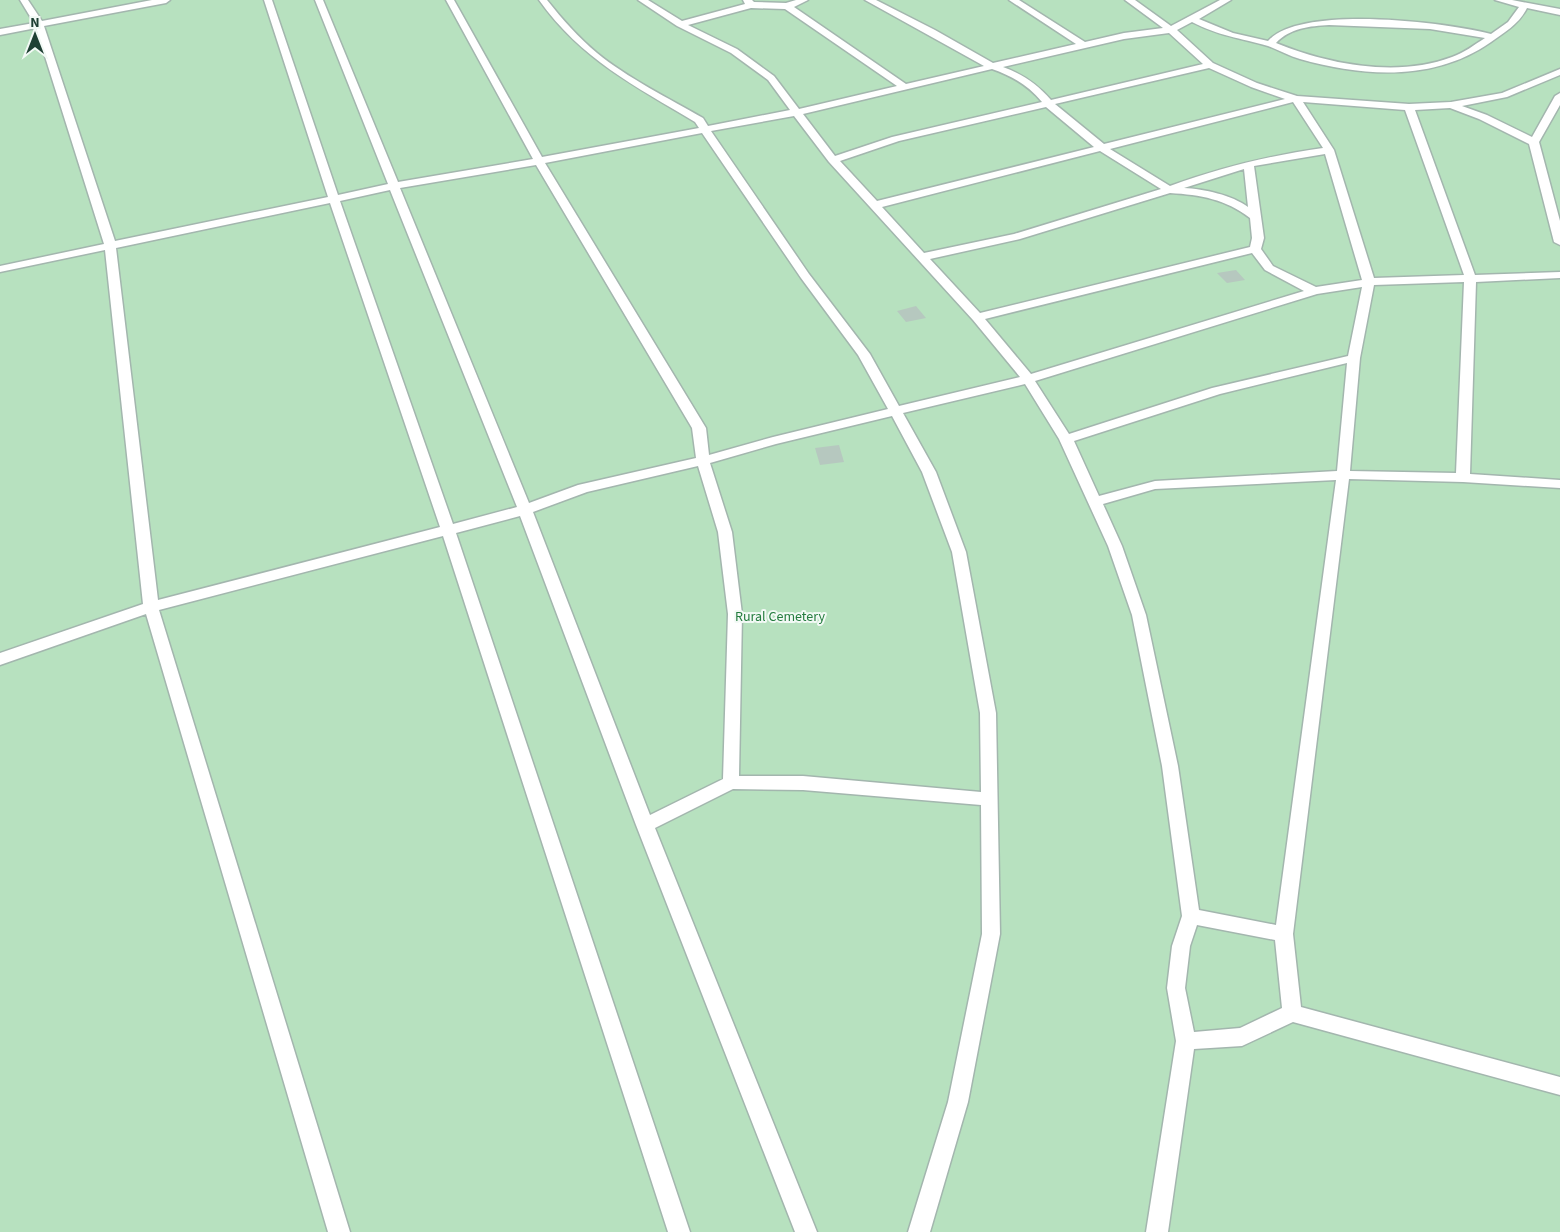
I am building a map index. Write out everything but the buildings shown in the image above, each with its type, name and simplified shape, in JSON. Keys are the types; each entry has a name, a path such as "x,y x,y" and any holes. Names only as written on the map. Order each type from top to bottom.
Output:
{"lane":[{"path":"24,0 39,23 110,244 150,606 339,1232"},
{"path":"0,32 166,0"},
{"path":"268,0 448,529 679,1232"},
{"path":"318,0 525,510 645,825 806,1232"},
{"path":"450,0 539,161 698,428 703,461 725,532 735,614 731,782"},
{"path":"543,0 558,20 595,56 636,83 699,120 805,276 864,354 929,472 959,552 988,713 992,934 958,1102 919,1232"},
{"path":"642,0 680,24 734,51 771,78 833,160 977,317 1028,379 1066,439 1115,546 1139,615 1170,766 1191,916 1181,946 1176,988 1186,1041 1157,1232"},
{"path":"680,24 749,3 787,6 804,0"},
{"path":"869,0 932,32 991,66 1017,75 1102,148 1170,190 1197,192 1238,204 1255,217"},
{"path":"1013,0 1084,44"},
{"path":"1129,0 1171,30 1210,65 1254,85 1296,99 1409,107 1451,105 1504,95 1560,72"},
{"path":"0,270 110,244 394,186 539,161 798,112 1084,44 1124,36 1171,30 1227,0"},
{"path":"1499,0 1560,12"},
{"path":"1192,19 1214,31 1234,38 1270,44 1300,57 1326,64 1382,69 1421,67 1450,61 1475,50 1512,24 1524,5"},
{"path":"787,6 903,86"},
{"path":"1270,44 1278,35 1292,28 1314,24 1434,26 1457,28 1492,37"},
{"path":"833,160 896,139 1210,65"},
{"path":"1560,96 1534,142 1560,242"},
{"path":"875,205 1296,99"},
{"path":"1292,1014 1284,934 1343,475 1354,358 1369,282 1329,150 1296,99"},
{"path":"1451,105 1483,117 1534,142"},
{"path":"1409,107 1470,277 1463,478"},
{"path":"921,257 1016,237 1170,190 1210,175 1269,159 1329,150"},
{"path":"1248,165 1258,238 1255,248"},
{"path":"1255,248 1269,268 1315,291"},
{"path":"977,317 1255,248"},
{"path":"0,659 150,606 525,510 583,488 703,461 773,440 1028,379 1315,291 1369,282 1560,275"},
{"path":"1066,439 1216,391 1354,358"},
{"path":"1095,502 1155,485 1343,475 1463,478 1560,484"},
{"path":"645,825 731,782 803,783 989,799"},
{"path":"1191,916 1284,934"},
{"path":"1186,1041 1242,1036 1292,1014 1560,1086"}],"green space":[{"name":"Rural Cemetery","path":"0,0 1560,0 1560,1232 0,1232"}]}
